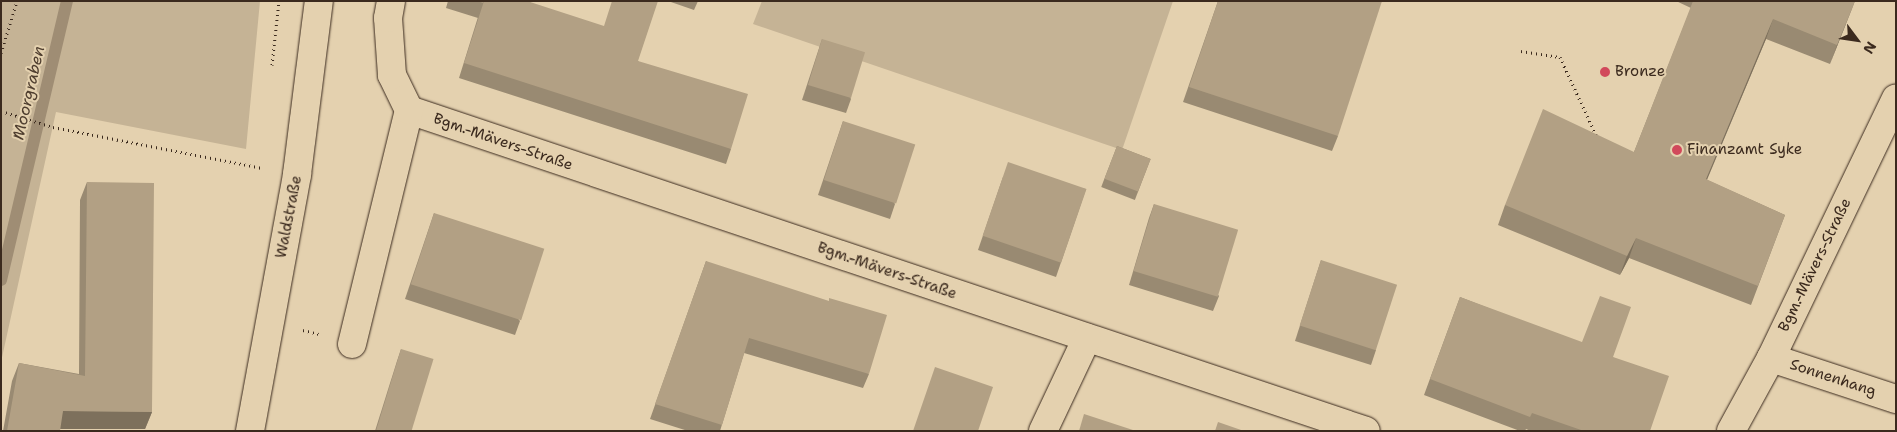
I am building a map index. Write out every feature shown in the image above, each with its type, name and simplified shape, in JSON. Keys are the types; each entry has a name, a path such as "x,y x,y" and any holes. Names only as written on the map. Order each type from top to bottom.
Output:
{"street":[{"name":"Waldstraße","path":"250,431 297,174 319,1"},
{"path":"352,344 409,110 392,75 388,18 392,1"},
{"name":"Bgm.-Mävers-Straße","path":"1731,431 1770,358 1896,98"},
{"name":"Bgm.-Mävers-Straße","path":"409,110 1366,431"},
{"path":"1043,431 1087,338"},
{"name":"Sonnenhang","path":"1770,358 1896,399"}],"path":[{"path":"1,53 17,1"},
{"path":"272,70 279,1"},
{"path":"1521,51 1560,57 1601,144"},
{"path":"1,111 53,126 297,174"},
{"path":"259,177 262,158"},
{"path":"268,325 301,329 352,344"}],"shaded area":[{"path":"1,1 260,1 246,149 56,112 1,362"},
{"path":"762,1 1173,1 1122,150 753,24"}],"building":[{"path":"484,1 527,1 604,26 612,1 658,1 638,61 748,94 731,149 464,63"},
{"path":"1218,1 1382,1 1338,136 1189,87"},
{"name":"Finanzamt Syke","path":"1693,1 1855,1 1837,45 1773,19 1706,179 1785,215 1758,286 1636,238 1627,256 1505,205 1543,109 1634,152"},
{"path":"822,39 865,52 851,98 808,85"},
{"path":"843,121 915,144 896,203 824,180"},
{"path":"1117,146 1151,159 1138,192 1104,179"},
{"path":"1008,162 1086,189 1061,263 983,236"},
{"path":"87,182 154,183 152,412 63,411 60,431 7,431 19,363 85,376"},
{"path":"1154,204 1238,230 1218,297 1134,271"},
{"path":"434,213 544,249 521,320 411,284"},
{"path":"1321,260 1397,285 1376,350 1300,326"},
{"path":"706,261 829,301 829,298 887,315 869,374 749,338 722,425 655,404"},
{"path":"1600,296 1631,307 1613,357 1669,376 1650,431 1584,431 1532,413 1530,417 1430,379 1460,297 1582,342"},
{"path":"401,349 434,359 411,431 376,431"},
{"path":"935,367 993,387 978,431 913,431"},
{"path":"1084,414 1136,431 1079,431"},
{"path":"1218,422 1244,431 1215,431"}],"waterway":[{"name":"Moorgraben","path":"1,280 67,1"}],"place":[{"name":"Bronze","path":"1605,72"},
{"name":"Finanzamt Syke","path":"1677,150"}]}
